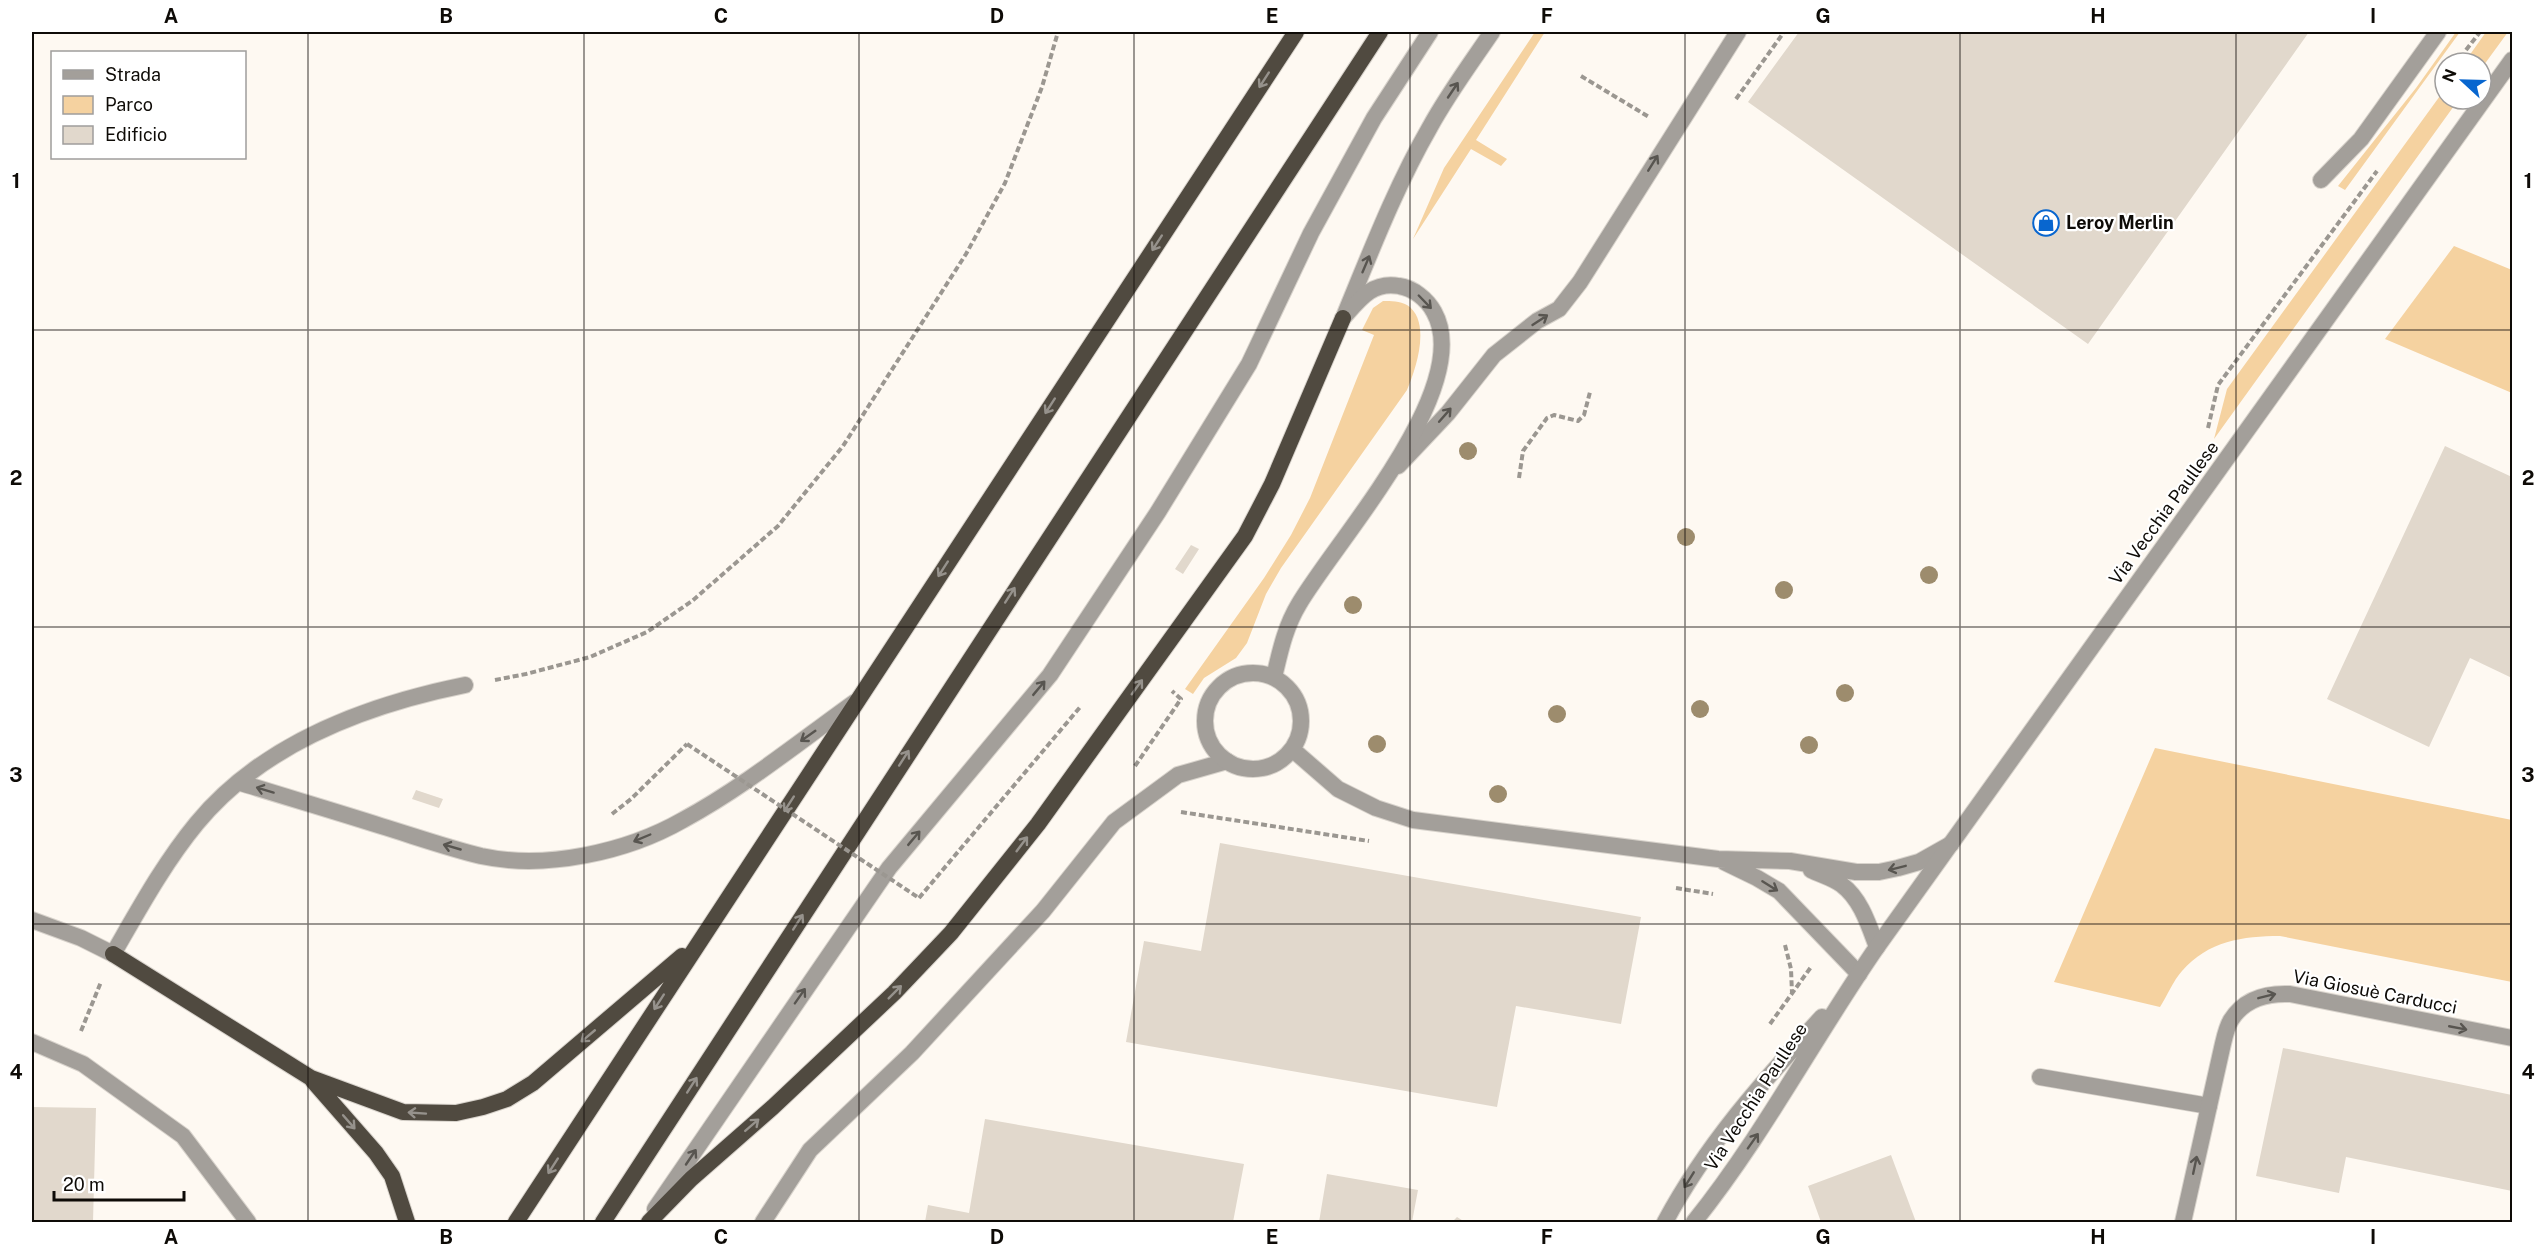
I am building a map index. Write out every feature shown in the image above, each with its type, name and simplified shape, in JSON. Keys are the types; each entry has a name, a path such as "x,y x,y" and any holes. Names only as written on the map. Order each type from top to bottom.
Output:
{"highway":[{"path":"516,1222 1296,32"},
{"path":"603,1222 1380,32"},
{"path":"647,1222 894,993 951,933 1002,871 1245,536 1272,484 1343,318"},
{"path":"113,954 311,1078 403,1112 456,1113 507,1099 532,1083 697,944"},
{"path":"311,1078 376,1153 392,1176 407,1222"}],"street":[{"path":"647,1222 889,868 1050,675 1158,512 1249,364 1328,201 1374,117 1430,32"},
{"path":"1343,318 1407,170 1443,104 1492,32"},
{"path":"1274,677 1283,639 1297,607 1322,567 1391,473 1448,413 1494,355 1537,321 1558,309 1580,282 1672,131 1737,32"},
{"path":"2321,180 2361,139 2438,32"},
{"name":"Via Vecchia Paullese","path":"1694,1222 1764,1126 1847,990 1877,947 2512,60"},
{"path":"1343,318 1365,292 1394,285 1404,287 1420,296 1439,321 1440,357 1433,388 1391,473"},
{"path":"1259,673 1274,677 1288,687 1297,700 1301,717 1300,734 1292,749 1281,760 1268,767 1254,769 1240,767 1227,761 1215,750 1208,736 1205,721 1208,705 1216,691 1228,680 1243,674 1259,673"},
{"path":"32,920 81,938 113,954 160,875 198,822 249,772 304,738 375,708 465,685"},
{"path":"238,782 483,856 544,860 572,857 624,845 682,821 734,789 855,702"},
{"path":"1292,749 1338,789 1376,808 1413,820 1718,859 1791,861 1856,872 1879,872 1919,862 1951,844"},
{"path":"763,1222 810,1150 912,1053 1043,911 1114,822 1178,775 1227,761"},
{"path":"1718,859 1779,891 1858,974"},
{"path":"1791,861 1841,884 1851,893 1858,902 1877,947"},
{"name":"Via Vecchia Paullese","path":"1665,1222 1692,1176 1755,1089 1847,990"},
{"name":"Via Giosuè Carducci","path":"2183,1222 2231,1020 2248,1003 2267,993 2290,994 2512,1038"},
{"path":"32,1042 83,1064 183,1136 248,1222"},
{"path":"2040,1077 2209,1106"}],"path":[{"path":"465,685 526,674 590,657 647,632 692,601 778,526 843,446 966,254 1005,183 1042,87 1058,32"},
{"path":"1735,100 1784,32"},
{"path":"2466,51 2480,32"},
{"path":"1581,76 1672,131"},
{"path":"2206,435 2218,385 2381,165"},
{"path":"1519,478 1523,451 1546,418 1554,415 1578,421 1584,415 1590,392"},
{"path":"1178,683 1171,693 1181,699 1132,770 1137,805 1371,841"},
{"path":"608,816 631,799 687,744 919,898 1088,698"},
{"path":"1675,888 1721,895"},
{"path":"1783,939 1788,950 1792,993"},
{"path":"1765,1030 1829,942"}],"green space":[{"path":"1535,32 1545,32 1476,140 1507,159 1501,166 1471,149 1413,239 1444,168"},
{"path":"2456,32 2460,32 2446,51 2442,51"},
{"path":"2486,32 2508,32 2493,53 2473,51"},
{"path":"2433,64 2433,69 2345,190 2338,186"},
{"path":"2433,106 2433,111 2450,111 2214,439 2227,389"},
{"path":"2454,246 2512,270 2512,393 2385,339"},
{"path":"1383,301 1407,305 1415,312 1419,322 1418,358 1407,390 1281,568 1266,594 1247,643 1236,658 1204,678 1193,694 1185,689 1264,578 1291,535 1310,498 1374,335 1362,330 1373,308"},
{"path":"2155,748 2512,820 2512,982 2280,936 2240,939 2203,953 2179,975 2160,1007 2054,982"}],"building":[{"name":"Leroy Merlin","path":"1799,32 2309,32 2088,344 1748,102"},
{"path":"2445,446 2512,477 2512,678 2470,658 2429,747 2327,699"},
{"path":"1191,545 1199,549 1183,574 1175,569"},
{"path":"416,790 443,799 439,808 412,799"},
{"path":"1220,843 1641,917 1621,1024 1516,1006 1497,1107 1126,1042 1144,941 1201,951"},
{"path":"2283,1048 2512,1095 2512,1191 2346,1157 2339,1193 2256,1176"},
{"path":"32,1107 96,1108 93,1222 32,1222"},
{"path":"985,1119 1244,1164 1233,1222 925,1222 928,1205 969,1213"},
{"path":"1891,1155 1916,1222 1821,1222 1808,1186"},
{"path":"1327,1174 1418,1190 1412,1222 1319,1222"},
{"path":"1457,1217 1465,1222 1452,1222"}],"place":[{"name":"Leroy Merlin","path":"2046,223"}]}
